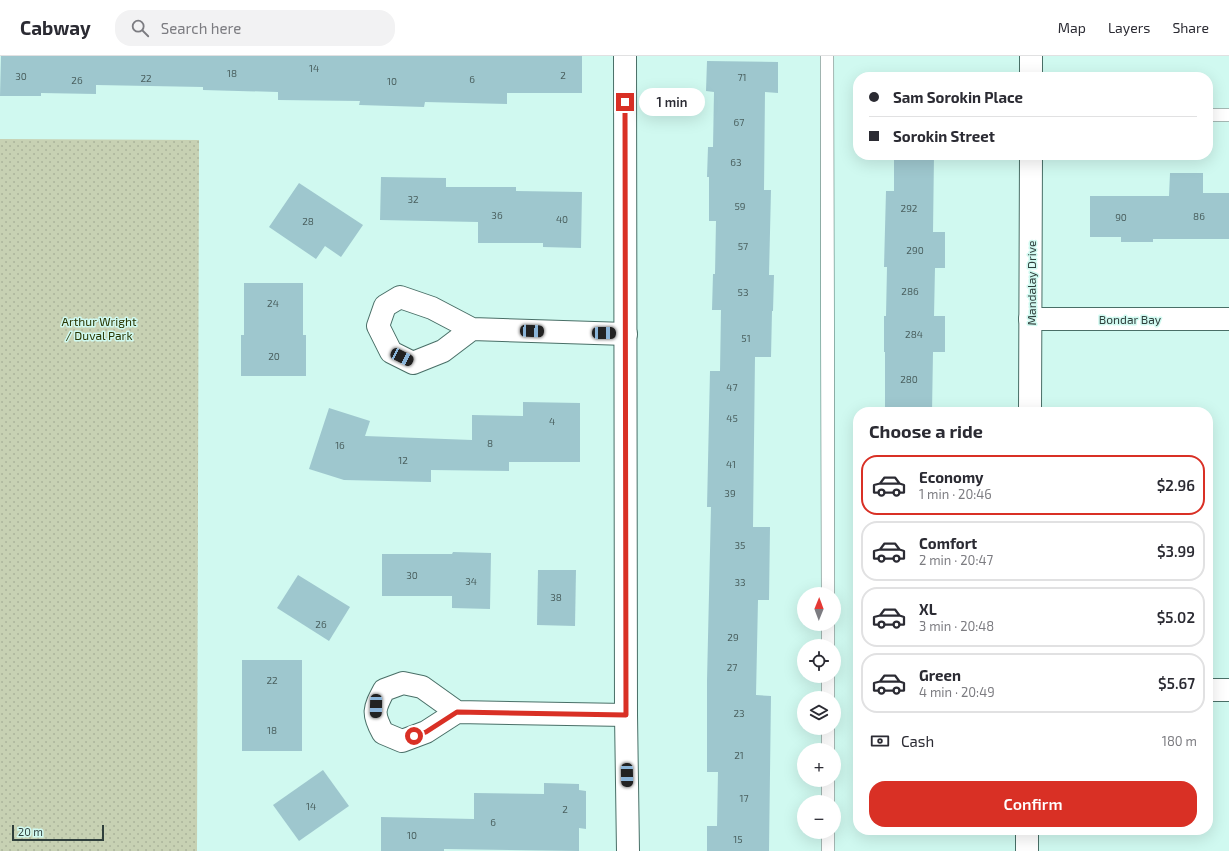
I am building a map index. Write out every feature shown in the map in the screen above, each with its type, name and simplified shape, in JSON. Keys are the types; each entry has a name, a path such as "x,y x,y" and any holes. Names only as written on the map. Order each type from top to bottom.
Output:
{"street":[{"path":"625,56 626,715 628,851"},
{"path":"1031,56 1031,72"},
{"name":"Mandalay Drive","path":"1030,407 1031,160"},
{"name":"Bondar Bay","path":"1030,319 1229,319"},
{"path":"472,330 626,334"},
{"path":"1213,690 1229,690"},
{"path":"457,712 626,715"},
{"path":"1027,835 1027,851"}],"lane":[{"path":"827,56 828,587"},
{"path":"1213,115 1229,115"},
{"path":"828,839 828,851"}],"green space":[{"name":"Arthur Wright / Duval Park","path":"0,139 199,140 197,851 0,851"}],"building":[{"path":"1,56 582,56 582,93 507,93 507,104 425,102 424,107 359,105 360,101 278,100 278,92 203,90 203,87 96,85 96,94 41,93 41,96 0,96"},
{"path":"707,61 778,62 778,93 765,92 764,190 771,190 769,275 774,275 771,357 755,357 753,527 770,527 769,600 758,600 756,695 771,696 769,851 707,851 707,826 717,826 718,772 707,772 707,681 711,507 707,507 710,371 720,371 721,310 712,310 713,274 715,274 716,221 709,221 709,177 707,177 708,147 713,147 714,92 706,91"},
{"path":"894,160 934,160 933,232 945,232 945,268 935,268 934,316 945,316 945,352 933,352 932,407 885,407 884,316 886,316 887,267 884,267 886,191 894,191"},
{"path":"1170,173 1203,173 1203,193 1229,193 1229,239 1153,239 1153,242 1121,242 1121,237 1090,237 1090,196 1169,196"},
{"path":"381,177 446,178 446,187 516,187 516,191 582,192 581,248 543,247 543,243 478,243 478,222 380,220"},
{"path":"299,183 363,225 341,257 325,246 316,259 269,227"},
{"path":"244,283 303,283 303,335 306,335 306,376 241,376 241,335 244,335"},
{"path":"523,402 580,403 580,462 509,462 509,471 431,470 431,482 344,480 309,469 329,408 370,421 365,436 472,440 472,415 523,416"},
{"path":"453,552 491,553 490,609 452,608 452,596 382,596 382,554 452,554"},
{"path":"538,570 576,570 575,626 537,625"},
{"path":"298,575 350,607 329,641 277,608"},
{"path":"242,660 302,660 302,751 242,751"},
{"path":"323,770 349,806 299,841 273,805"},
{"path":"544,783 579,784 579,790 586,791 586,829 579,828 579,851 444,849 444,851 381,851 381,817 474,819 474,793 544,794"}],"route":[{"path":"414,736 426,732 457,712 626,715 625,102"}]}
